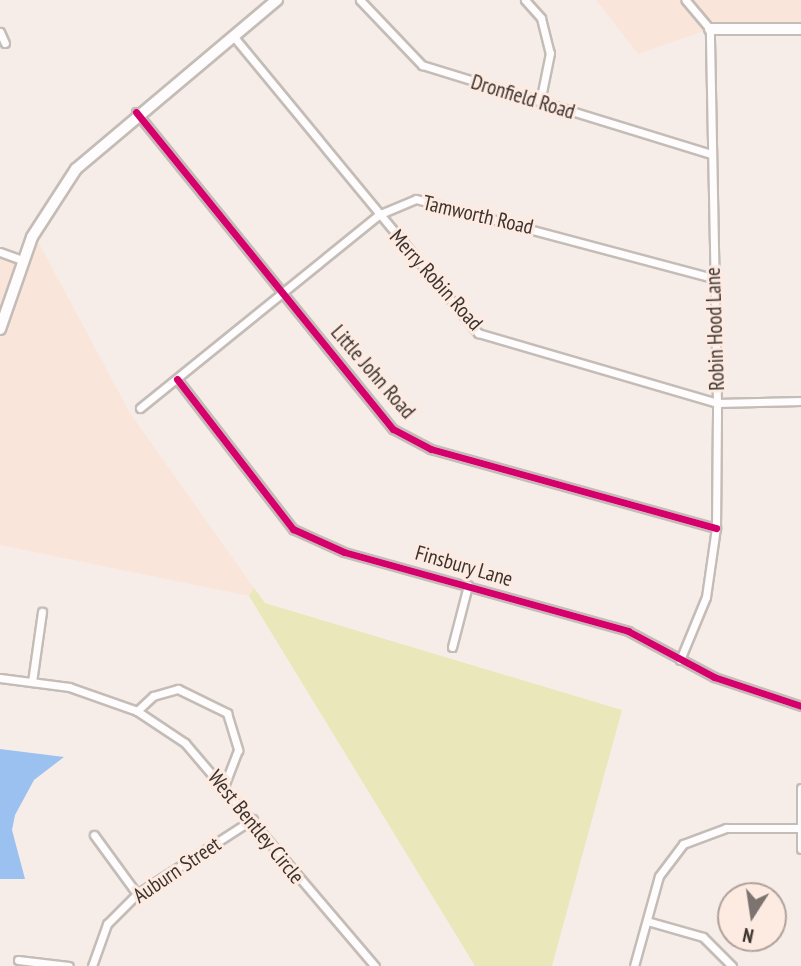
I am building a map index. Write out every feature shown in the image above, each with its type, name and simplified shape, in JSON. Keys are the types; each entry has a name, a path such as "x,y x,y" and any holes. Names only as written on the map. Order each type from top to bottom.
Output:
{"street":[{"path":"0,329 22,260 62,186 136,112 234,37 277,0"},
{"name":"Dronfield Road","path":"360,0 422,65 711,155"},
{"path":"525,0 541,18 550,53 540,102"},
{"path":"686,0 710,29 801,29"},
{"name":"Robin Hood Lane","path":"680,660 706,597 716,528 718,403 713,278 710,29"},
{"path":"0,32 5,43"},
{"name":"Merry Robin Road","path":"234,37 378,215 478,333 718,403 801,401"},
{"name":"Little John Road","path":"136,112 393,429 431,449 716,528"},
{"name":"Tamworth Road","path":"140,408 378,215 415,199 443,202 713,278"},
{"path":"0,252 22,260"},
{"name":"Finsbury Lane","path":"177,379 293,529 344,552 628,631 680,660 740,688 801,706"},
{"path":"452,647 468,586"},
{"path":"32,682 42,612"},
{"name":"West Bentley Circle","path":"0,678 32,682 137,711 185,743 225,784 295,877 374,966"},
{"path":"137,711 153,696 178,689 226,713 238,750 225,784"},
{"path":"801,789 797,828 801,849"},
{"name":"Auburn Street","path":"92,966 107,924 137,894 253,819"},
{"path":"634,966 659,876 683,844 726,828 797,828"},
{"path":"94,835 137,894"},
{"path":"647,921 703,937 732,966"},
{"path":"18,960 69,966"}],"shaded area":[{"path":"596,0 801,0 801,29 710,29 638,54"},
{"path":"34,234 130,413 254,588 249,596 0,545 0,251 22,260"},
{"path":"254,588 265,603 622,710 552,966 475,966 249,596"}],"water":[{"path":"0,749 64,757 34,780 15,815 12,830 25,879 0,879"}],"cycle path":[{"path":"136,112 393,429 431,449 716,528"},
{"path":"177,379 293,529 344,552 628,631 714,677 801,706"}]}
